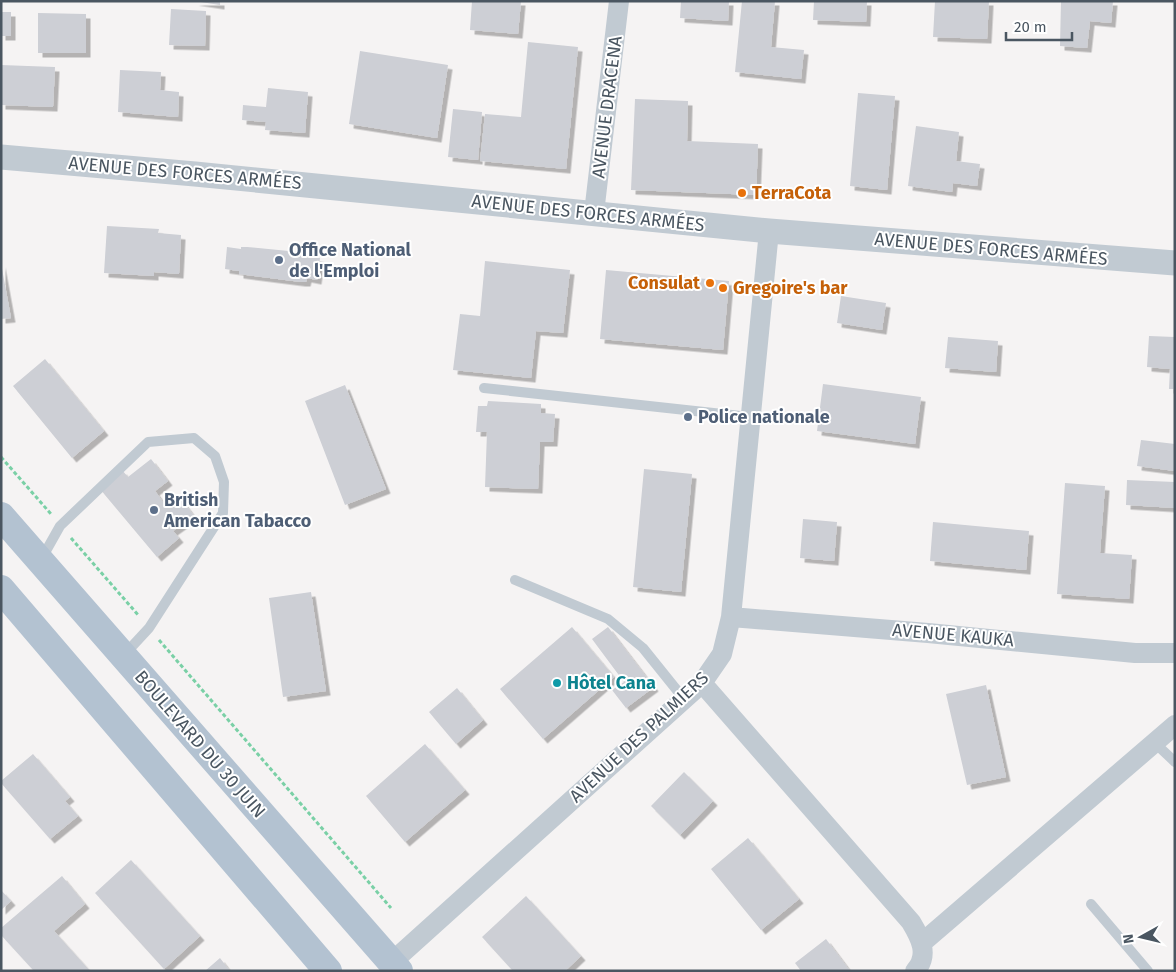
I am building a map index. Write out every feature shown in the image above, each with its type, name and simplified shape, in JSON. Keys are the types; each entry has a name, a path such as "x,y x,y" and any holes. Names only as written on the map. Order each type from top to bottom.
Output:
{"main road":[{"name":"BOULEVARD DU 30 JUIN","path":"1,516 396,966"},
{"path":"1,589 328,971"}],"street":[{"name":"AVENUE DRACENA","path":"594,213 619,1"},
{"name":"AVENUE DES FORCES ARMÉES","path":"1,157 770,231 1175,263"},
{"name":"AVENUE DES PALMIERS","path":"396,966 702,683 722,654 730,617 770,231"},
{"name":"AVENUE KAUKA","path":"730,617 928,633 1135,653 1175,653"},
{"path":"702,683 911,922 923,942 921,965 915,971"},
{"path":"923,942 1175,725"}],"lane":[{"path":"484,388 750,417"},
{"path":"40,561 60,526 148,442 194,438 215,456 224,482 223,513 149,628 123,656"},
{"path":"515,580 608,619 642,648 684,699"},
{"path":"1155,742 1175,762"},
{"path":"1091,904 1148,971"}],"path":[{"path":"1,457 391,908"}],"building":[{"path":"194,1 220,1 220,5"},
{"path":"472,1 521,1 518,34 470,30"},
{"path":"681,1 729,1 728,21 680,18"},
{"path":"742,1 775,1 771,47 804,50 801,79 735,72"},
{"path":"814,1 867,1 866,22 813,20"},
{"path":"935,1 989,1 987,39 933,37"},
{"path":"1061,1 1113,1 1111,23 1090,21 1087,48 1060,46"},
{"path":"171,9 206,11 205,46 169,45"},
{"path":"1,12 11,12 11,36 1,36"},
{"path":"38,13 86,14 86,53 38,53"},
{"path":"528,42 578,47 566,169 480,161 485,114 521,117"},
{"path":"360,51 448,65 437,138 349,124"},
{"path":"1,65 55,67 53,107 1,105"},
{"path":"120,70 161,72 160,90 179,92 178,117 118,112"},
{"path":"268,88 308,92 305,133 265,130 266,122 242,120 243,105 266,107"},
{"path":"858,93 895,96 887,190 850,186"},
{"path":"635,99 688,101 687,141 758,144 756,195 631,190"},
{"path":"453,109 482,112 478,160 448,157"},
{"path":"916,126 959,132 956,161 980,164 977,186 953,183 952,192 908,186"},
{"path":"107,226 159,229 158,233 181,235 179,274 154,272 154,276 104,273"},
{"path":"227,247 309,253 308,256 320,258 317,280 307,278 306,282 301,282 239,274 239,271 225,269"},
{"path":"485,261 570,270 563,333 536,331 531,378 453,370 460,314 480,316"},
{"path":"1,263 11,318 1,319"},
{"path":"606,270 729,281 723,350 600,339"},
{"path":"841,296 886,303 882,330 837,323"},
{"path":"1149,336 1175,337 1175,389 1169,389 1170,369 1147,367"},
{"path":"948,337 998,341 996,372 945,368"},
{"path":"45,359 104,431 72,458 13,386"},
{"path":"823,384 921,397 915,444 817,431"},
{"path":"345,385 386,489 345,505 305,401"},
{"path":"488,401 541,404 541,413 555,414 553,442 540,442 538,489 485,487 487,432 476,432 478,406 487,406"},
{"path":"1141,440 1175,444 1175,471 1137,466"},
{"name":"British American Tabacco","path":"151,459 168,481 155,491 165,505 178,495 194,516 173,531 179,538 157,557 100,489 122,470 128,477"},
{"path":"644,469 692,474 681,592 633,587"},
{"path":"1127,480 1175,482 1175,508 1126,505"},
{"path":"1065,483 1105,486 1100,553 1132,555 1129,599 1057,594"},
{"path":"803,519 837,522 834,561 800,558"},
{"path":"933,522 1029,531 1026,570 930,561"},
{"path":"311,592 326,691 283,697 269,598"},
{"name":"Hôtel Cana","path":"572,627 614,677 543,739 500,689"},
{"path":"608,627 654,687 626,708 612,690 624,682 592,639"},
{"path":"986,685 1006,777 967,785 946,694"},
{"path":"457,688 483,720 456,744 429,712"},
{"path":"425,744 465,790 405,842 366,796"},
{"path":"33,754 70,797 65,801 78,816 50,839 1,783"},
{"path":"684,772 713,801 680,835 651,806"},
{"path":"748,838 799,899 761,930 711,869"},
{"path":"131,860 200,936 164,969 95,893"},
{"path":"62,876 85,904 54,931 90,971 34,971 1,935 1,928"},
{"path":"1,890 11,901 1,910"},
{"path":"526,896 581,956 565,971 513,971 482,937"},
{"path":"826,939 850,971 801,971 795,963"},
{"path":"220,958 230,971 205,971"}],"place":[{"name":"TerraCota","path":"742,193"},
{"name":"Office National de l'Emploi","path":"279,260"},
{"name":"Consulat","path":"710,283"},
{"name":"Gregoire's bar","path":"723,288"},
{"name":"Police nationale","path":"688,417"},
{"name":"British American Tabacco","path":"154,510"},
{"name":"Hôtel Cana","path":"557,683"}]}
